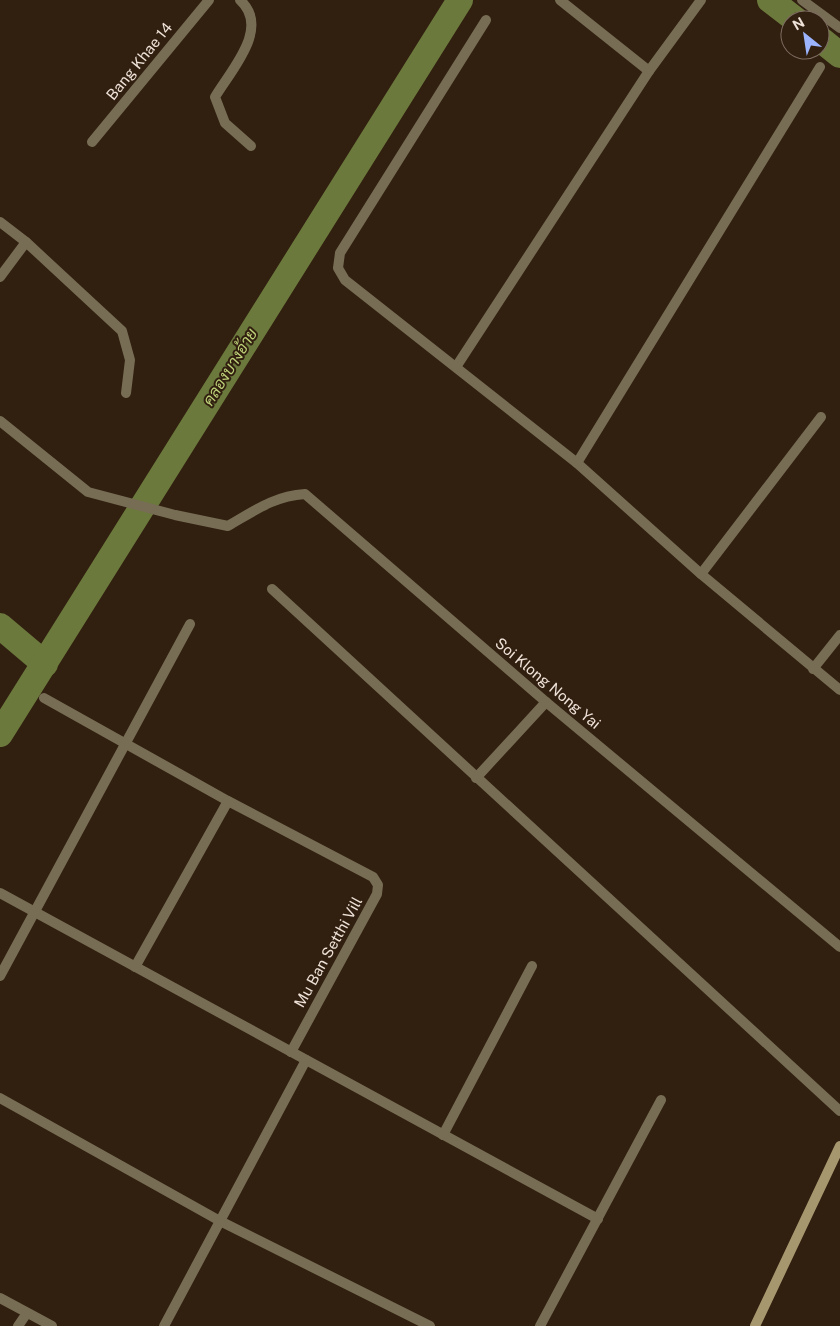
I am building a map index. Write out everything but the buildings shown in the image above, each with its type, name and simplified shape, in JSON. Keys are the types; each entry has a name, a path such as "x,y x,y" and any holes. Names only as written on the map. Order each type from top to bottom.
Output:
{"street":[{"name":"Bang Khae 14","path":"92,142 209,0"},
{"path":"240,0 246,6 253,21 250,39 215,97 225,122 251,146"},
{"path":"560,0 649,71"},
{"path":"456,367 649,71 701,0"},
{"path":"802,0 840,28"},
{"path":"486,20 340,253 338,268 345,280 577,463 700,574 840,690"},
{"path":"577,463 820,67"},
{"path":"0,222 26,242 122,331 130,360 126,393"},
{"path":"0,277 26,242"},
{"path":"700,574 821,417"},
{"name":"Soi Klong Nong Yai","path":"0,421 88,492 175,515 228,526 286,495 304,494 546,702 840,947"},
{"path":"272,589 840,1111"},
{"path":"0,976 190,624"},
{"path":"813,669 840,635"},
{"name":"Mu Ban Setthi Vill","path":"44,698 228,801 373,877 378,885 377,894 291,1052"},
{"path":"476,778 546,702"},
{"path":"135,967 228,801"},
{"path":"0,893 598,1219"},
{"path":"443,1135 532,966"},
{"path":"164,1326 306,1060"},
{"path":"0,1098 220,1221 430,1326"},
{"path":"540,1326 661,1100"},
{"path":"755,1326 840,1146"},
{"path":"0,1298 52,1326"},
{"path":"18,1326 27,1313"}],"waterway":[{"name":"คลองบางอ้าย","path":"0,734 460,0"},
{"path":"770,0 783,10"},
{"path":"830,47 840,55"},
{"path":"0,626 45,664"}]}
